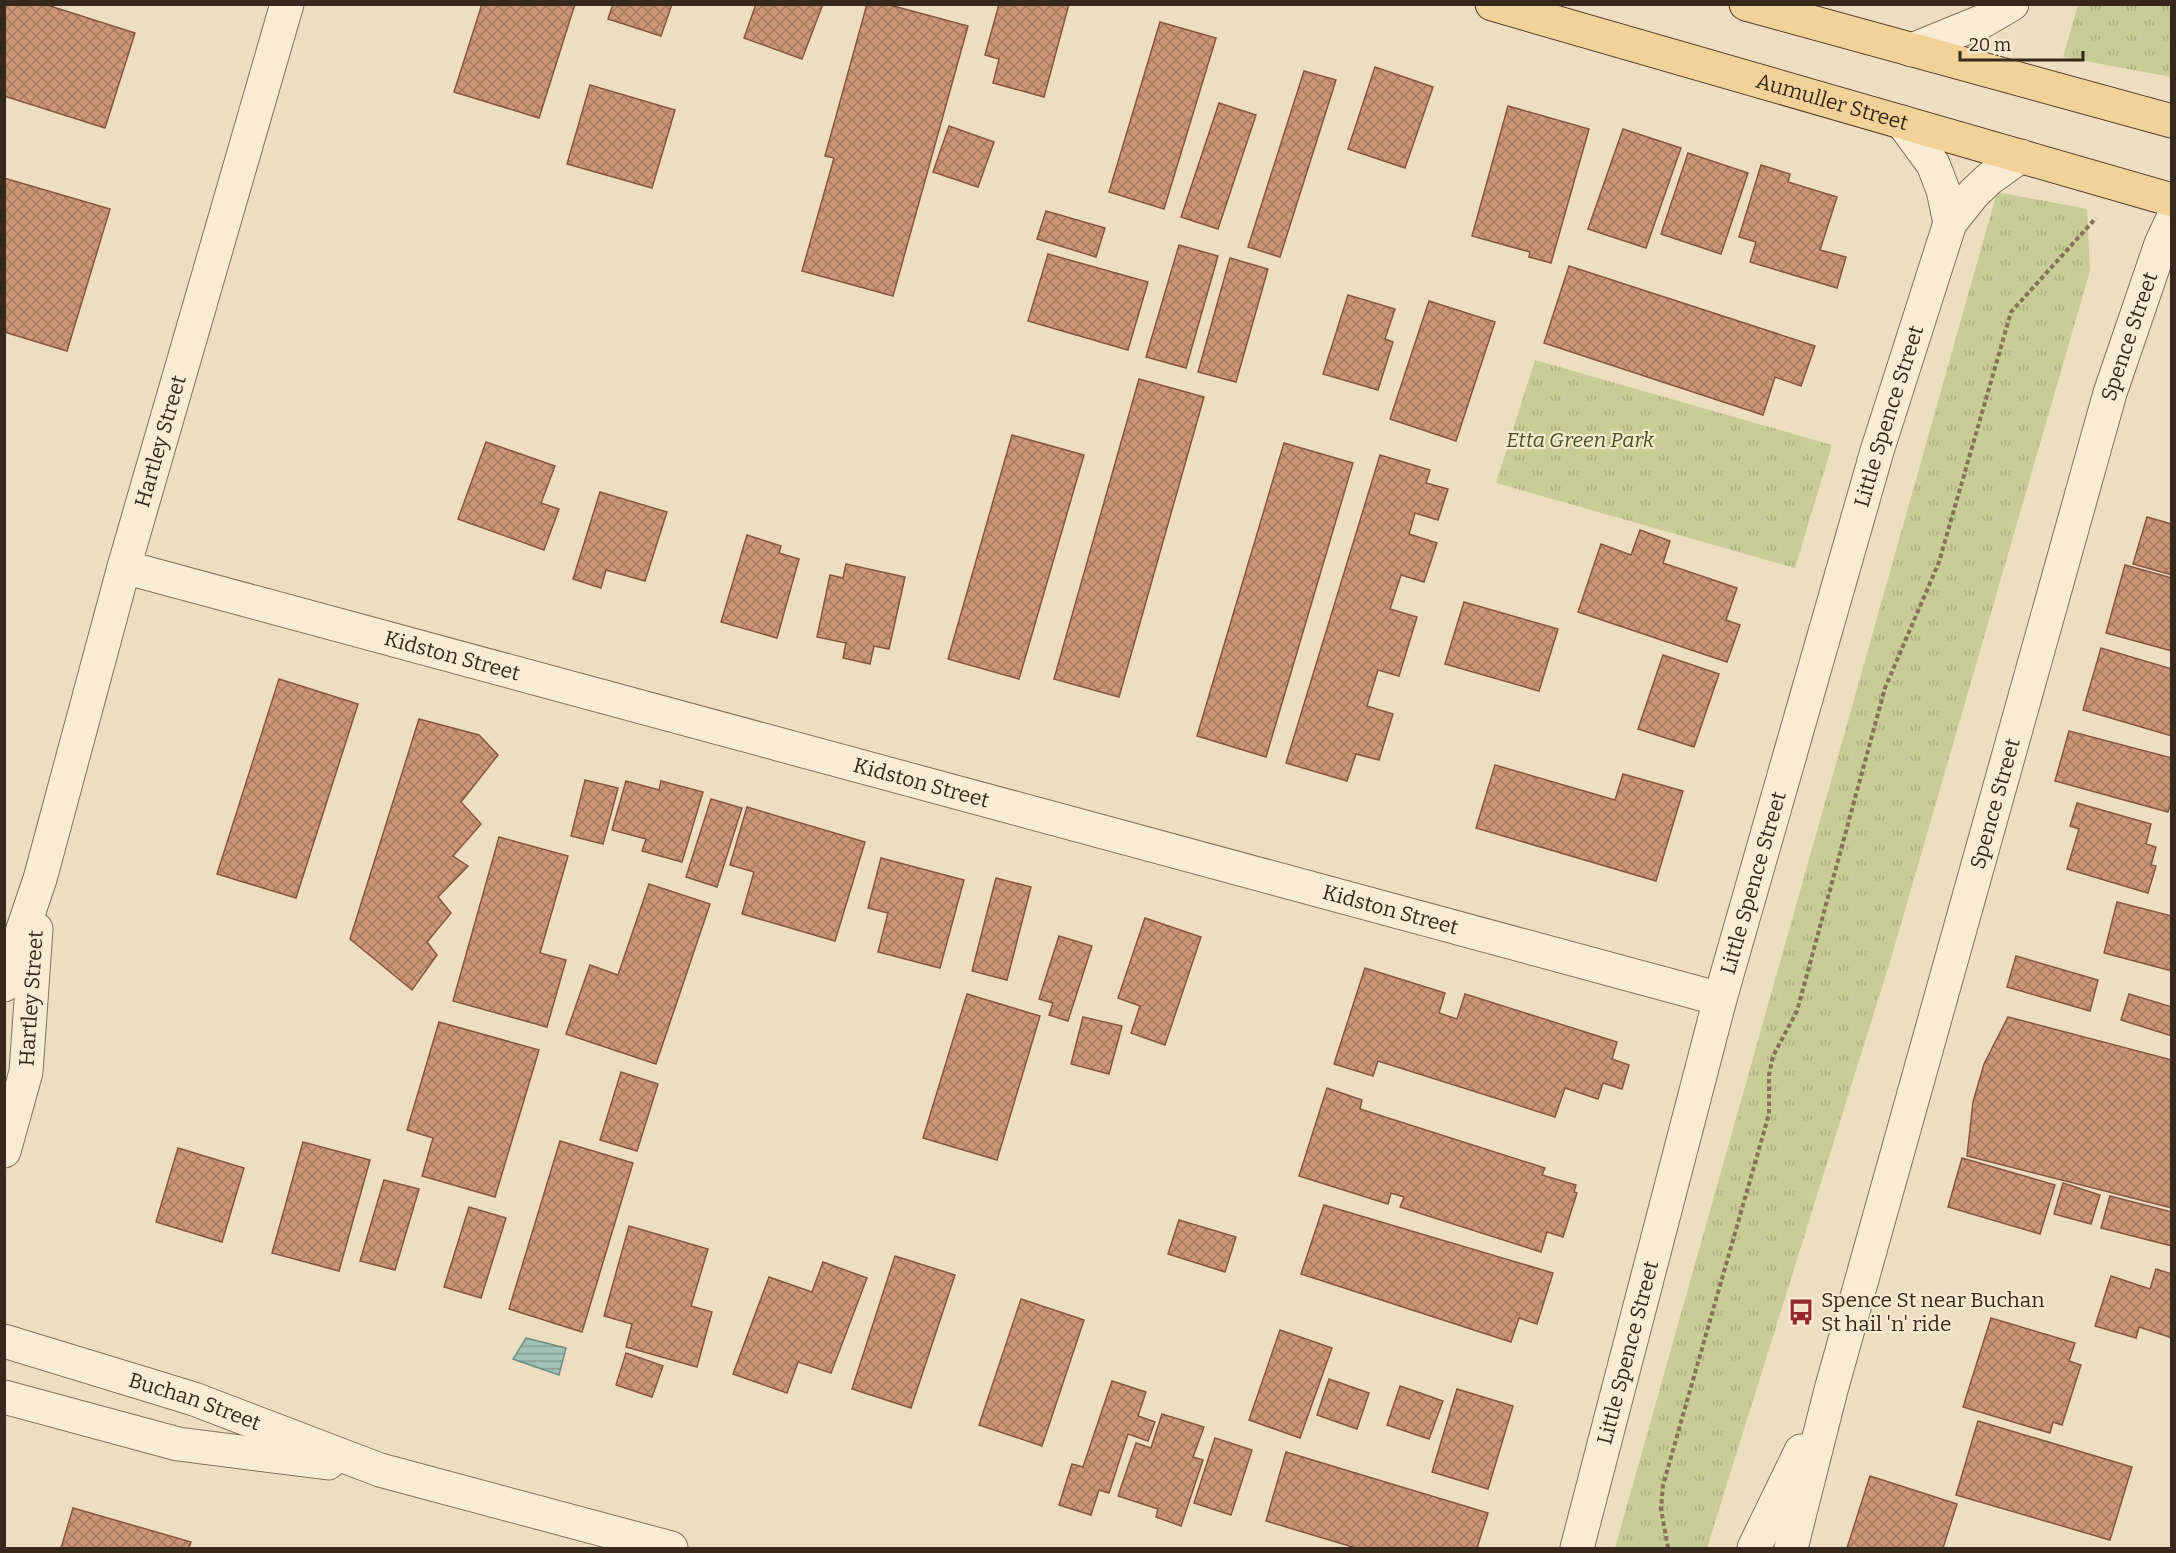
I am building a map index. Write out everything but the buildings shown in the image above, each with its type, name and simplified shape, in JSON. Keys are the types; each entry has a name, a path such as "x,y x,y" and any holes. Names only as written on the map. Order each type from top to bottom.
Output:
{"main road":[{"name":"Aumuller Street","path":"1492,4 2172,200"},
{"path":"1746,4 2172,121"}],"street":[{"name":"Hartley Street","path":"4,985 40,879 124,567 287,4"},
{"path":"1912,50 1983,21 2012,4"},
{"name":"Little Spence Street","path":"1902,122 1933,164 1943,190 1950,224"},
{"name":"Little Spence Street","path":"1577,1548 1720,999 1877,451 1950,224 1974,193 1990,178 2022,156"},
{"name":"Spence Street","path":"1791,1548 1831,1390 2110,393 2161,244 2172,220"},
{"name":"Kidston Street","path":"124,567 1720,999"},
{"name":"Hartley Street","path":"4,1151 26,1072 40,879"},
{"name":"Buchan Street","path":"4,1341 194,1399 380,1470 671,1548"},
{"name":"Spence Street","path":"1754,1548 1831,1390"},
{"name":"Buchan Street","path":"4,1397 178,1444 380,1470"}],"path":[{"path":"1668,1548 1661,1509 1663,1485 1768,1114 1769,1074 1773,1056 1797,1011 1885,688 1939,562 2011,312 2094,223"}],"green space":[{"path":"2078,5 2171,5 2171,77 2063,57"},
{"path":"1997,192 2087,209 2090,271 1892,955 1707,1548 1615,1548"},
{"name":"Etta Green Park","path":"1535,360 1832,445 1795,568 1496,483"}],"water":[{"path":"526,1338 566,1348 559,1375 513,1359"}],"place":[{"name":"Spence St near Buchan St hail 'n' ride","path":"1801,1312"}]}
